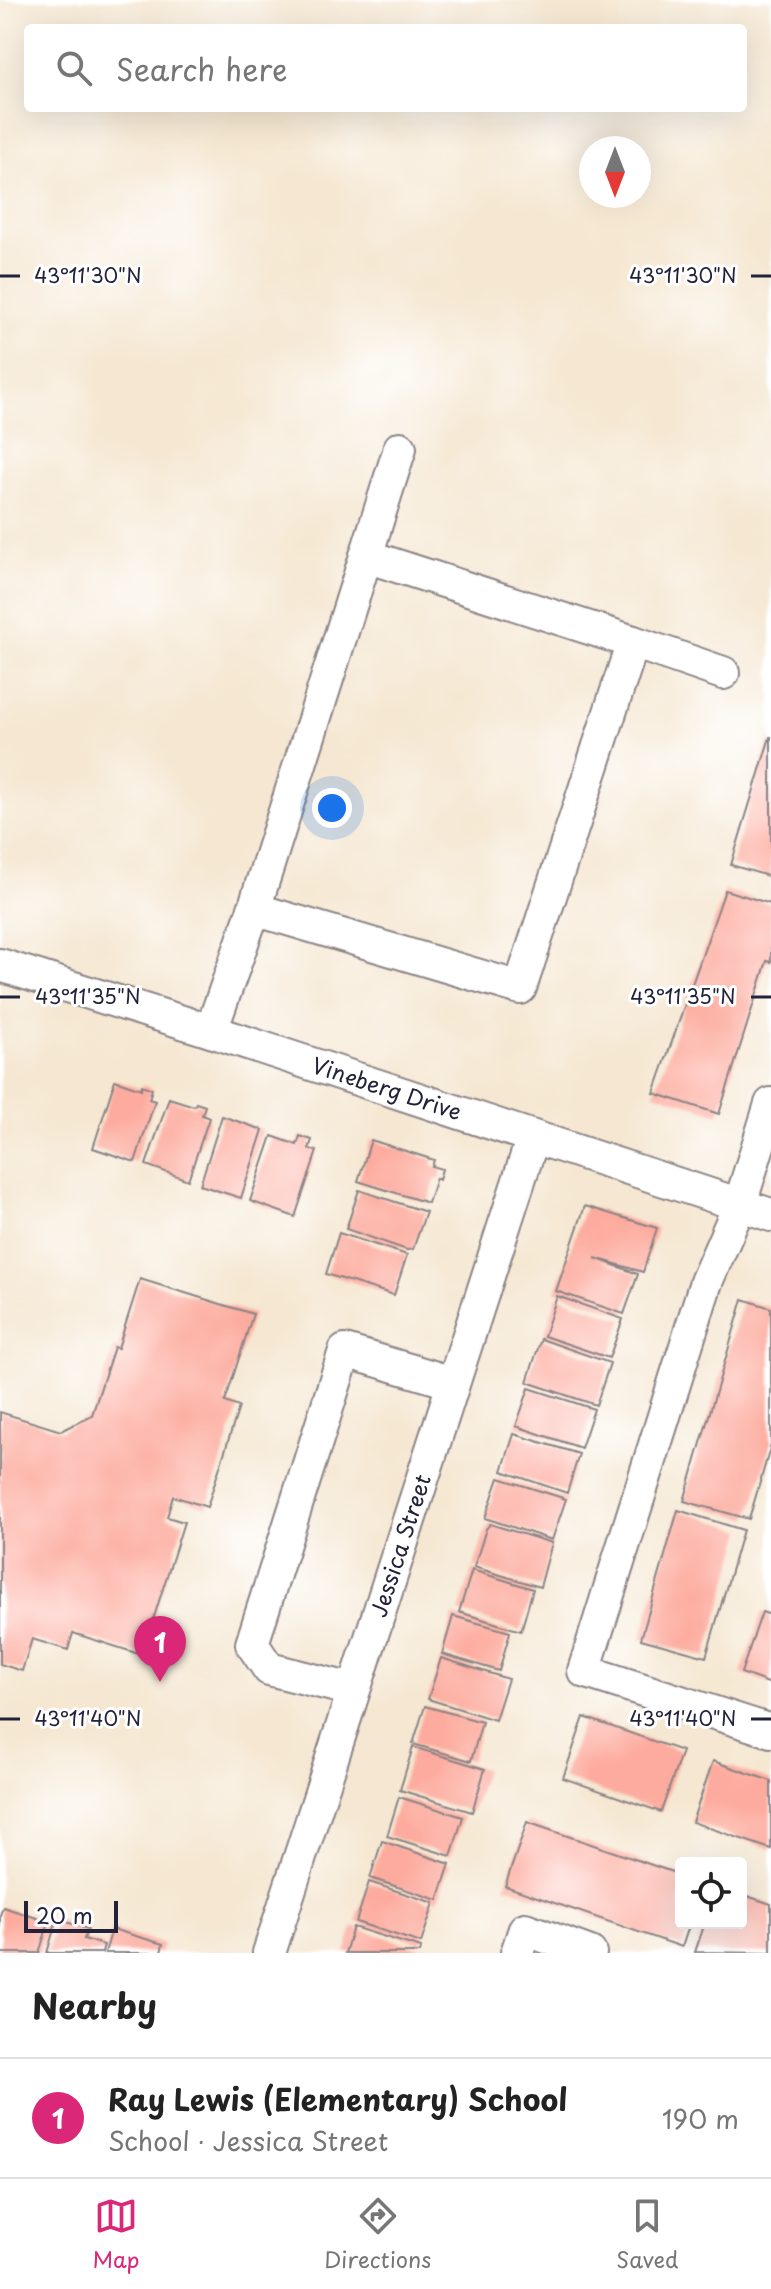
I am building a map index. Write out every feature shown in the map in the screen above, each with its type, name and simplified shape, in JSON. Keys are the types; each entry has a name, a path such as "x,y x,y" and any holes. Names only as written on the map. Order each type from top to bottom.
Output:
{"street":[{"path":"211,1031 254,909 400,448"},
{"path":"366,556 723,673"},
{"path":"254,909 520,988 633,642"},
{"name":"Vineberg Drive","path":"0,965 771,1215"},
{"path":"771,1104 740,1204 706,1282 584,1671 771,1731"},
{"name":"Jessica Street","path":"269,1953 533,1137"},
{"path":"353,1690 269,1669 252,1644 345,1351 453,1383"},
{"path":"517,1953 525,1929 590,1953"}],"building":[{"path":"771,737 771,877 731,865"},
{"path":"725,890 771,904 771,962 767,961 719,1114 654,1093"},
{"path":"115,1080 141,1089 142,1085 152,1089 149,1099 155,1101 135,1162 93,1148"},
{"path":"169,1098 205,1106 202,1115 209,1118 188,1180 146,1165"},
{"path":"222,1116 263,1130 241,1198 200,1185"},
{"path":"272,1136 297,1145 300,1136 312,1140 309,1149 317,1151 295,1217 250,1201"},
{"path":"371,1140 434,1160 432,1166 442,1169 428,1203 358,1181"},
{"path":"359,1190 426,1212 413,1249 407,1250 346,1229"},
{"path":"585,1206 657,1228 643,1272 595,1258 638,1274 624,1314 556,1291"},
{"path":"339,1233 407,1255 394,1295 326,1274"},
{"path":"140,1279 253,1314 225,1402 239,1407 207,1507 173,1496 167,1517 184,1522 142,1655 73,1633 68,1650 32,1639 22,1671 0,1664 0,1412 61,1431 92,1415"},
{"path":"557,1296 623,1319 609,1358 544,1336"},
{"path":"743,1299 771,1308 771,1445 749,1519 684,1501"},
{"path":"541,1339 610,1363 596,1405 527,1382"},
{"path":"529,1388 594,1409 581,1448 516,1426"},
{"path":"514,1434 579,1454 567,1493 502,1471"},
{"path":"499,1478 566,1499 552,1540 485,1518"},
{"path":"678,1510 743,1530 706,1657 641,1639"},
{"path":"490,1524 552,1543 540,1587 474,1567"},
{"path":"472,1570 533,1589 521,1631 459,1612"},
{"path":"762,1612 771,1615 771,1684 741,1673"},
{"path":"453,1616 510,1632 499,1671 442,1654"},
{"path":"441,1658 508,1679 495,1720 428,1699"},
{"path":"425,1706 482,1722 471,1761 413,1744"},
{"path":"584,1717 682,1751 661,1812 563,1778"},
{"path":"413,1747 485,1769 472,1812 400,1790"},
{"path":"713,1761 771,1781 771,1849 692,1822"},
{"path":"399,1797 463,1817 451,1856 387,1836"},
{"path":"527,1822 675,1873 675,1929 688,1929 682,1947 505,1886"},
{"path":"382,1841 450,1864 438,1900 370,1878"},
{"path":"369,1882 434,1903 421,1943 356,1922"},
{"path":"747,1896 771,1904 771,1953 695,1952 703,1929 747,1929"},
{"path":"3,1907 49,1922 39,1953 0,1953 0,1915"},
{"path":"57,1919 88,1929 84,1939 104,1945 102,1953 47,1953"},
{"path":"353,1927 421,1948 420,1953 345,1953"},
{"path":"112,1929 163,1944 161,1953 105,1953"}],"place":[{"name":"Ray Lewis (Elementary) School","path":"160,1682"}]}
